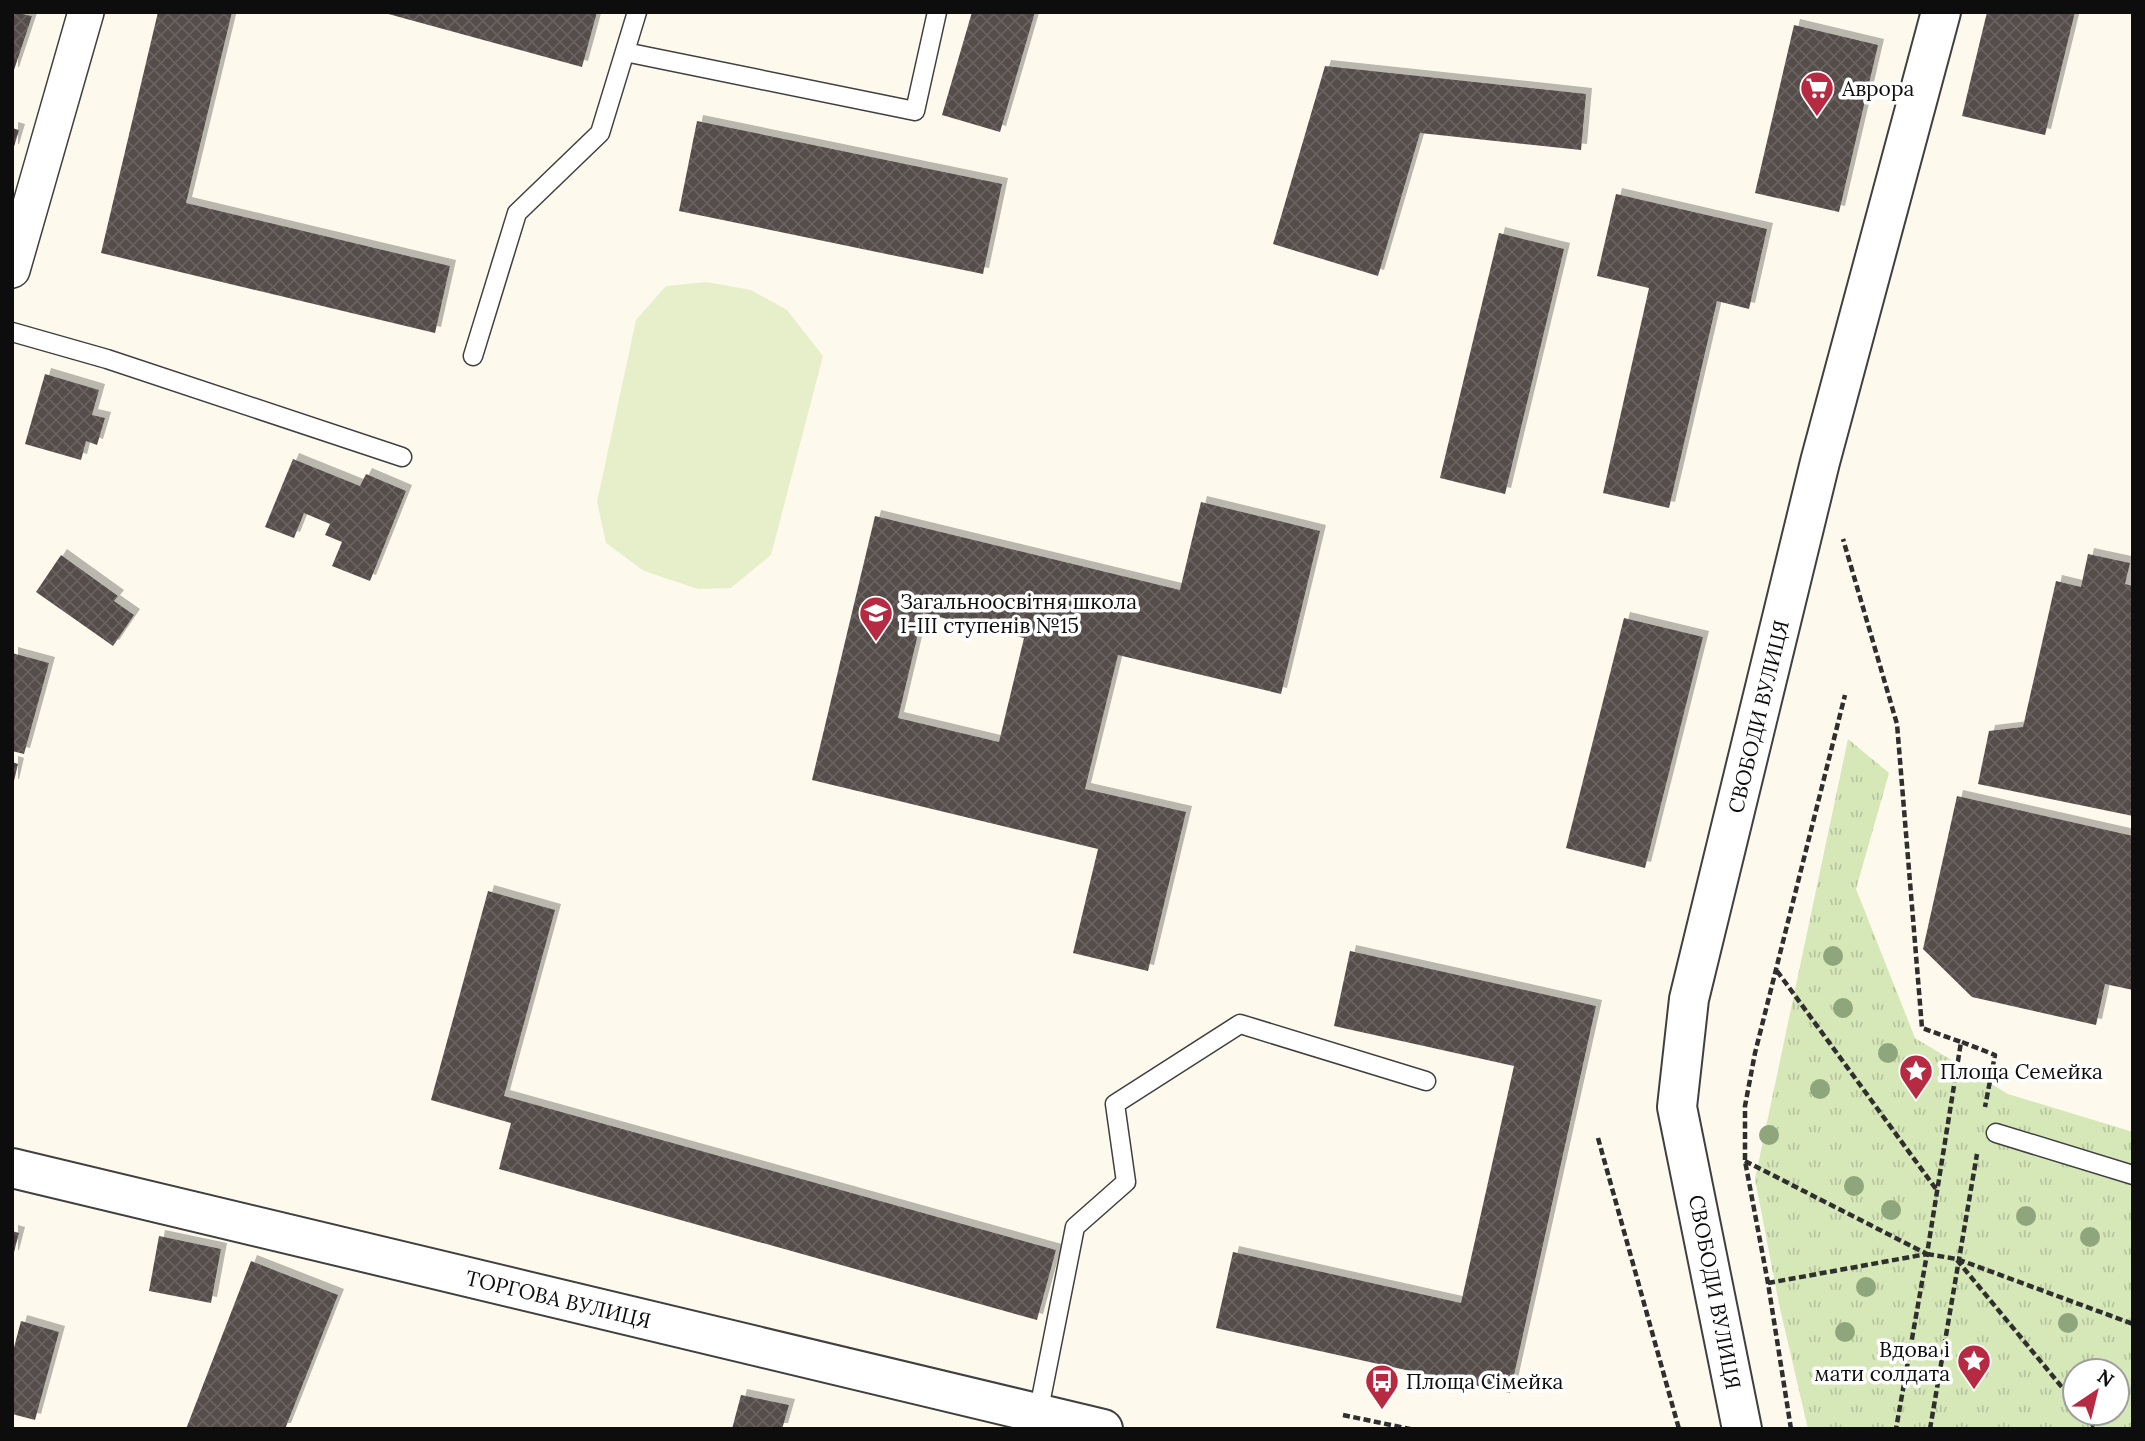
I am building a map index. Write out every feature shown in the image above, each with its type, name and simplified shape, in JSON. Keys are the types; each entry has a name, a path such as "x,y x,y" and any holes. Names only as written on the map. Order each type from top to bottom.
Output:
{"street":[{"path":"12,271 86,12"},
{"name":"СВОБОДИ ВУЛИЦЯ","path":"1742,1429 1677,1107 1689,999 1820,461 1941,12"},
{"name":"ТОРГОВА ВУЛИЦЯ","path":"12,1168 1103,1429"}],"lane":[{"path":"473,356 517,213 600,133 637,12"},
{"path":"625,52 915,111 937,12"},
{"path":"12,332 107,359 402,457"},
{"path":"1038,1414 1075,1227 1126,1182 1115,1104 1240,1024 1426,1081"},
{"path":"1996,1133 2133,1175"}],"path":[{"path":"1839,527 1897,724 1922,1028 1961,1042 1896,1429"},
{"path":"1791,1429 1745,1161 1745,1107 1755,1053 1845,695"},
{"path":"1777,971 1937,1190"},
{"path":"1598,1138 1679,1429"},
{"path":"1745,1161 1927,1254 1957,1259 2133,1324"},
{"path":"1768,1283 1927,1254"},
{"path":"1957,1259 2061,1386"},
{"path":"1930,1429 1957,1259"},
{"path":"1343,1415 1410,1429"}],"green space":[{"path":"707,282 751,290 787,310 823,356 771,555 731,588 698,589 644,571 606,543 597,502 636,320 666,286"},
{"path":"1848,739 1889,773 1856,889 1915,1038 2008,1094 2133,1132 2133,1429 1808,1429 1779,1304 1755,1179"}],"building":[{"path":"12,12 32,16 13,73 12,73"},
{"path":"158,12 232,12 186,203 450,266 435,333 101,253"},
{"path":"381,12 597,12 582,67"},
{"path":"972,12 1035,12 1000,132 942,115"},
{"path":"1987,12 2075,12 2045,135 1962,116"},
{"path":"1794,25 1878,45 1839,212 1755,193"},
{"path":"1325,66 1586,94 1581,150 1420,133 1378,276 1273,244"},
{"path":"697,121 1002,184 983,274 679,211"},
{"path":"12,128 19,130 13,150 12,150"},
{"path":"1616,194 1767,229 1749,309 1717,301 1669,508 1603,493 1649,288 1597,276"},
{"path":"1499,233 1564,249 1505,494 1440,478"},
{"path":"45,374 99,390 92,415 105,418 97,445 86,441 81,460 25,444"},
{"path":"293,459 360,486 366,474 406,491 370,581 332,566 342,542 325,535 330,524 304,513 294,538 265,527"},
{"path":"1201,502 1320,531 1281,694 1118,655 1085,789 1186,812 1148,971 1073,953 1098,849 812,780 875,516 1180,590","holes":["923,613 1024,638 999,742 898,718"]},
{"path":"2088,554 2130,563 2125,584 2133,586 2133,816 1978,784 1989,731 2023,727 2056,581 2081,587"},
{"path":"61,555 118,596 114,601 134,615 113,646 36,592"},
{"path":"1624,618 1703,637 1645,868 1566,848"},
{"path":"12,653 49,663 24,754 12,751"},
{"path":"12,762 18,764 13,785 12,785"},
{"path":"1957,796 2133,836 2133,990 2105,984 2096,1025 1972,997 1923,949"},
{"path":"488,891 555,910 504,1096 1056,1250 1037,1320 499,1169 511,1123 431,1100"},
{"path":"1350,951 1596,1006 1510,1393 1216,1328 1233,1252 1461,1303 1514,1066 1334,1026"},
{"path":"12,1231 19,1233 13,1256 12,1256"},
{"path":"159,1236 221,1249 211,1303 149,1291"},
{"path":"251,1261 338,1295 285,1429 186,1429"},
{"path":"21,1321 59,1332 35,1420 12,1414 12,1355"},
{"path":"741,1395 789,1405 782,1429 732,1429"}],"place":[{"name":"Аврора","path":"1817,118"},
{"name":"Загальноосвітня школа І-ІІІ ступенів №15","path":"876,643"},
{"name":"Площа Семейка","path":"1916,1101"},
{"name":"Вдова і мати солдата","path":"1974,1391"},
{"name":"Площа Сімейка","path":"1382,1411"}]}
